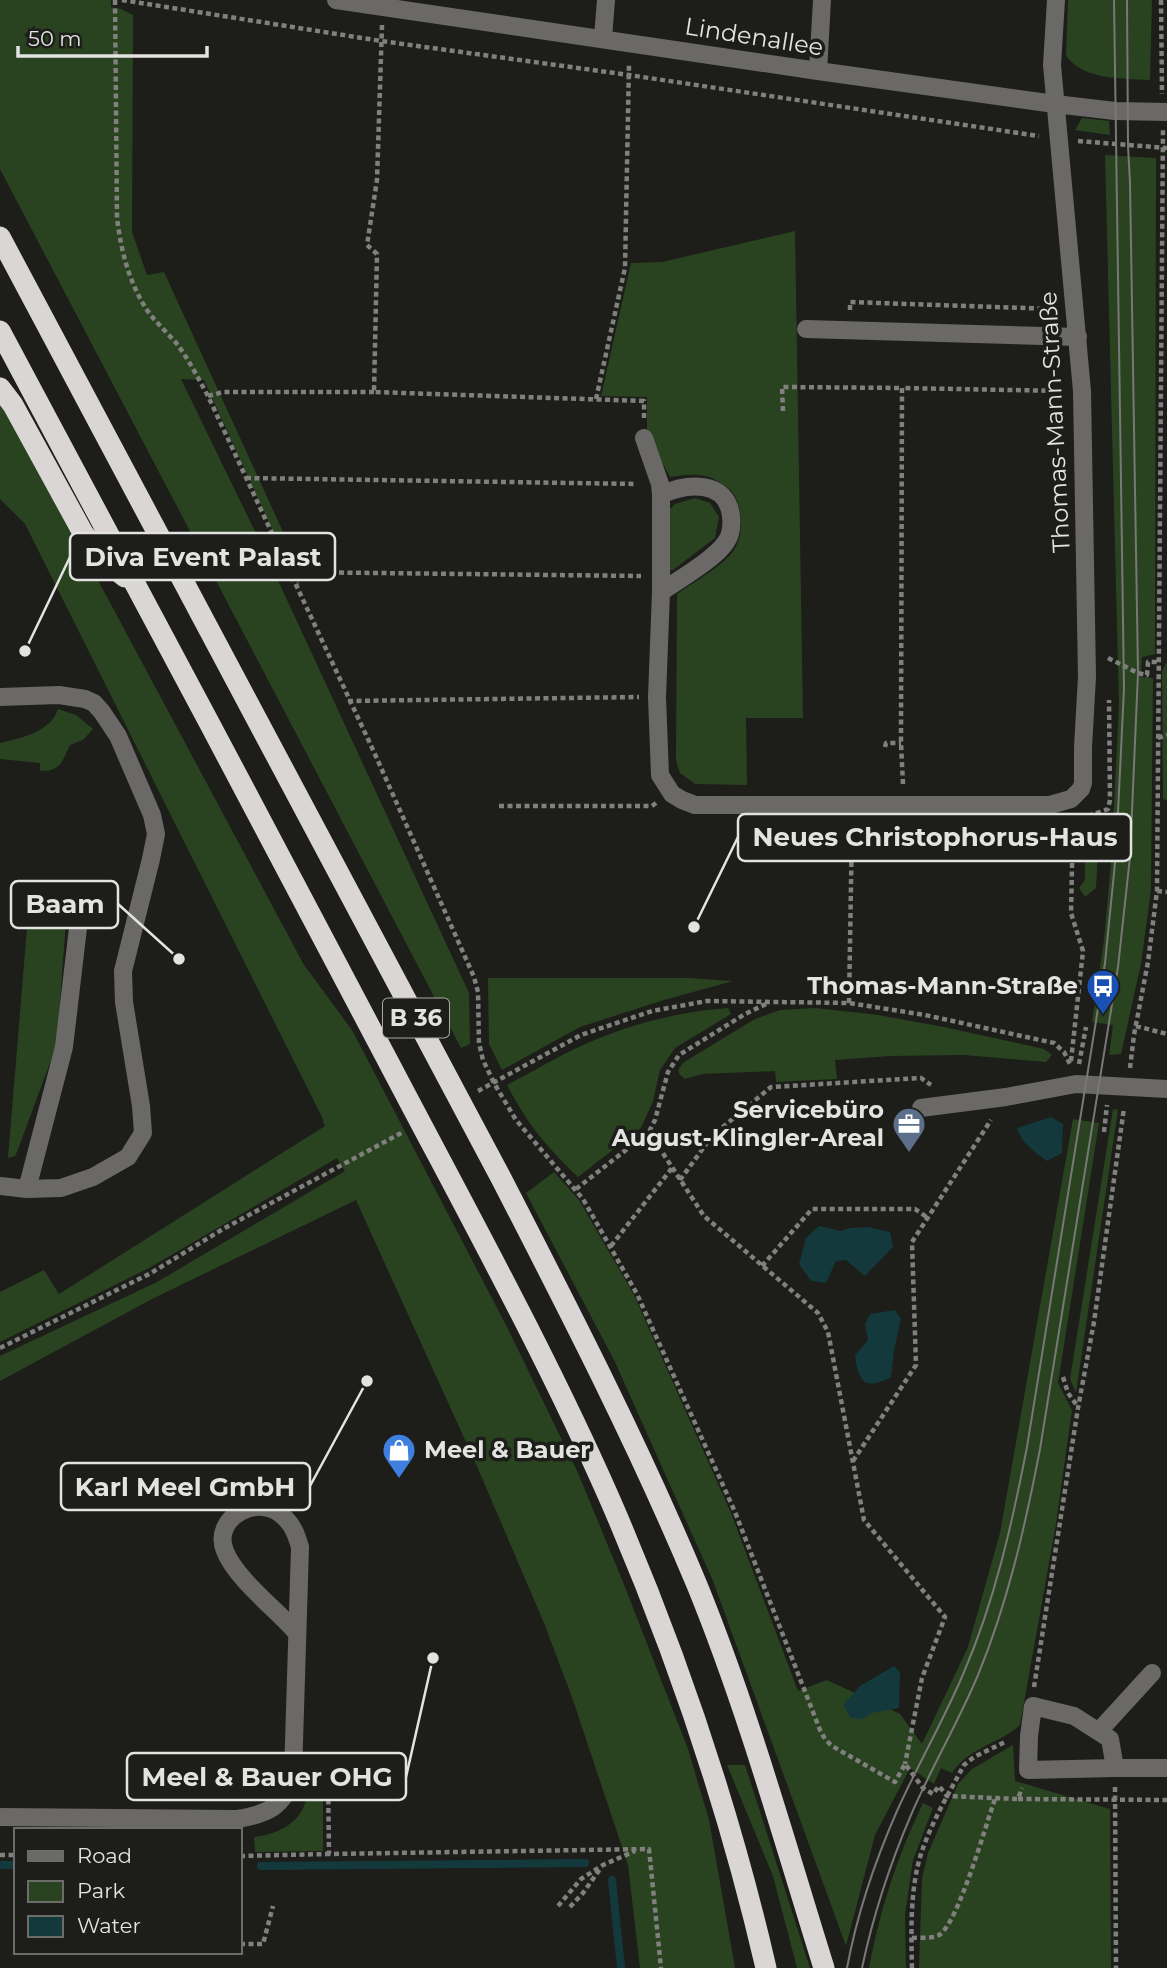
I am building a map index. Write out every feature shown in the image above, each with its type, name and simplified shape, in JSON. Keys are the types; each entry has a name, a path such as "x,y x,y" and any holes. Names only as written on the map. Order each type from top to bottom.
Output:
{"highway":[{"name":"B 36","path":"0,237 501,1178 653,1484 697,1587 749,1725 824,1968"},
{"name":"B 36","path":"0,331 471,1218 610,1500 654,1606 703,1742 750,1901 766,1968"},
{"path":"0,388 13,405 83,533 106,562 136,586"}],"street":[{"name":"Lindenallee","path":"336,0 1055,104 1165,113"},
{"path":"603,38 606,0"},
{"path":"818,71 821,0"},
{"name":"Thomas-Mann-Straße","path":"1056,0 1052,65 1082,391 1087,677 1083,783 1071,799"},
{"path":"806,329 1078,337"},
{"path":"644,438 661,490 657,697 660,775 672,793 695,805 1050,805 1071,799"},
{"path":"660,584 715,553 727,542 732,528 730,508 718,493 708,488 688,486 661,490"},
{"path":"0,697 59,695 94,703 118,736 152,815 156,834 123,971 124,1002 143,1133 128,1157 93,1177 61,1188 27,1189 0,1186"},
{"path":"27,1189 64,1047 78,928"},
{"path":"921,1108 1006,1097 1076,1084 1167,1090"},
{"path":"0,1816 237,1819 268,1811 282,1801 293,1775 300,1548 295,1531 285,1517 270,1509 253,1505 237,1513 228,1523 223,1548 231,1564 296,1632"},
{"path":"1099,1731 1152,1673"},
{"path":"1115,1768 1110,1739 1074,1716 1033,1706 1028,1770 1167,1769"}],"path":[{"path":"115,0 117,218 120,244 130,278 146,309 177,345 208,396 373,752 474,977 478,992 479,1043 488,1072 516,1120 576,1189 638,1294 730,1499 825,1739 895,1782 905,1763 922,1678 945,1617 864,1520 828,1332 817,1314 704,1216 649,1132"},
{"path":"122,0 382,41 1060,139 1165,148"},
{"path":"1033,1706 1078,1408 1094,1322 1157,891 1158,662 1164,511 1165,113 1161,0"},
{"path":"373,4 382,41 377,180 367,245 377,254 374,392"},
{"path":"596,399 625,268 631,43"},
{"path":"850,330 850,302 1075,310"},
{"path":"783,411 782,387 1082,391"},
{"path":"902,388 903,804"},
{"path":"208,396 223,392 374,392 644,401 644,438"},
{"path":"246,478 661,490"},
{"path":"288,572 660,584"},
{"path":"1159,650 1167,649"},
{"path":"1108,667 1108,657 1147,675 1148,662 1158,662"},
{"path":"348,701 657,697"},
{"path":"1158,738 1167,735"},
{"path":"886,747 886,743 901,743"},
{"path":"499,806 652,806 672,793"},
{"path":"1071,799 1071,913 1083,951 1071,1064"},
{"path":"1158,801 1167,805"},
{"path":"849,1003 852,804"},
{"path":"1157,891 1167,892"},
{"path":"540,1057 581,1035 652,1011 707,1001 849,1003 925,1015 1054,1043 1064,1052 1071,1064 1076,1084"},
{"path":"576,1189 649,1132 668,1072 679,1055 770,1001"},
{"path":"1136,1026 1167,1034"},
{"path":"680,1180 712,1136 771,1087 921,1078 934,1087 947,1105"},
{"path":"853,1462 916,1365 912,1242 1006,1097"},
{"path":"1104,1132 1107,1105"},
{"path":"0,1349 152,1273 223,1229 337,1168"},
{"path":"611,1246 672,1168"},
{"path":"762,1266 812,1209 915,1209 928,1218"},
{"path":"1063,1377 1068,1393 1078,1408"},
{"path":"912,1968 912,1909 916,1873 922,1852 947,1796 964,1765 1006,1741 1029,1736"},
{"path":"905,1763 923,1788 933,1794 939,1786 947,1796 1018,1800 1167,1800"},
{"path":"1115,1768 1116,1968"},
{"path":"1018,1800 1028,1770"},
{"path":"293,1775 328,1774 329,1854"},
{"path":"912,1938 938,1936 948,1927 995,1799"},
{"path":"570,1906 583,1893 603,1864 639,1849"},
{"path":"242,1856 649,1849 661,1968"},
{"path":"558,1906 581,1879 618,1850"},
{"path":"242,1944 263,1944 273,1906"}],"green space":[{"path":"0,0 111,0 111,7 133,15 132,232 147,275 164,272 284,534 300,576 299,588 204,380 181,379 263,548 469,993 470,1044 461,1048 0,169"},
{"path":"1068,0 1152,0 1150,80 1105,77 1074,64 1066,56"},
{"path":"1082,118 1109,121 1110,135 1075,130"},
{"path":"1105,155 1156,158 1155,654 1142,657 1141,677 1153,678 1151,890 1141,964 1121,1054 1109,1055 1113,1025 1092,1022 1104,940 1111,863 1119,704"},
{"path":"795,231 803,718 746,718 747,785 695,784 680,773 676,761 677,594 716,568 734,550 741,529 740,513 736,498 730,490 712,478 695,475 670,477 647,435 647,397 601,396 631,263 662,262"},
{"path":"0,401 304,965 352,1030 507,1327 578,1473 688,1749 709,1820 735,1968 640,1968 628,1865 573,1700 544,1623 476,1464 356,1200 152,1299 0,1381 0,1356 157,1282 345,1171 337,1158 149,1268 0,1342 0,1292 44,1270 59,1294 325,1126 25,524 0,499"},
{"path":"695,498 710,503 719,517 715,538 673,570 667,570 669,510 675,504"},
{"path":"1167,662 1167,800 1163,799 1162,671"},
{"path":"58,709 76,715 93,729 83,740 70,745 57,767 40,771 40,763 0,759 0,743 42,729"},
{"path":"1100,817 1096,888 1085,897 1079,888 1085,880 1084,825"},
{"path":"29,904 67,907 57,1044 17,1152 15,1156 8,1158"},
{"path":"488,978 689,978 733,981 580,1027 502,1070 489,1044"},
{"path":"728,1008 731,1014 675,1048 660,1070 653,1101 641,1128 578,1177 538,1134 507,1085 573,1050 617,1031 673,1016"},
{"path":"816,1008 878,1015 944,1027 1044,1049 1052,1055 1046,1062 964,1055 835,1060 837,1079 776,1082 775,1071 702,1074 685,1079 680,1075 678,1070 684,1062 755,1019 780,1010"},
{"path":"1113,1109 1118,1110 1076,1393 1070,1379"},
{"path":"1073,1119 1099,1123 1058,1383 1072,1410 1056,1524 1020,1725 966,1758 952,1773 941,1768 934,1784 910,1768 875,1835 846,1946 713,1581 615,1362 526,1193 554,1172 579,1200 634,1295 731,1513 798,1691 827,1680 900,1714 922,1744 968,1647 1000,1533"},
{"path":"1013,1745 1015,1781 1110,1809 1111,1968 919,1968 922,1878 928,1853 958,1784 972,1769"},
{"path":"727,1765 745,1765 810,1968 797,1968 773,1876"},
{"path":"307,1779 323,1780 323,1851 255,1852 254,1837 278,1831 292,1822 302,1810 306,1800"},
{"path":"923,1803 933,1808 913,1860 905,1915 906,1968 869,1968 890,1884"}],"water":[{"path":"1051,1117 1063,1124 1062,1153 1047,1161 1025,1143 1017,1128"},
{"path":"819,1226 841,1231 868,1227 890,1232 893,1247 865,1276 846,1260 836,1261 826,1283 811,1281 799,1264 806,1238"},
{"path":"895,1310 901,1319 891,1377 869,1383 864,1381 858,1371 855,1355 868,1340 865,1324 870,1314"},
{"path":"894,1666 900,1672 899,1708 872,1713 862,1719 851,1718 843,1705 860,1686"}],"waterway":[{"path":"261,1866 585,1863"},
{"path":"0,1865 14,1865"},
{"path":"612,1880 621,1968"}],"tram line":[{"path":"847,1968 861,1908 881,1849 964,1672 1002,1561 1027,1447 1105,963 1116,853 1124,689 1114,0"},
{"path":"862,1968 896,1852 919,1797 978,1675 1015,1564 1040,1449 1118,967 1130,857 1138,673 1127,0"}],"place":[{"name":"Diva Event Palast","path":"25,651"},
{"name":"Neues Christophorus-Haus","path":"694,927"},
{"name":"Baam","path":"179,959"},
{"name":"Thomas-Mann-Straße","path":"1103,1016"},
{"name":"Servicebüro August-Klingler-Areal","path":"909,1154"},
{"name":"Karl Meel GmbH","path":"367,1381"},
{"name":"Meel & Bauer","path":"399,1480"},
{"name":"Meel & Bauer OHG","path":"433,1658"}]}
